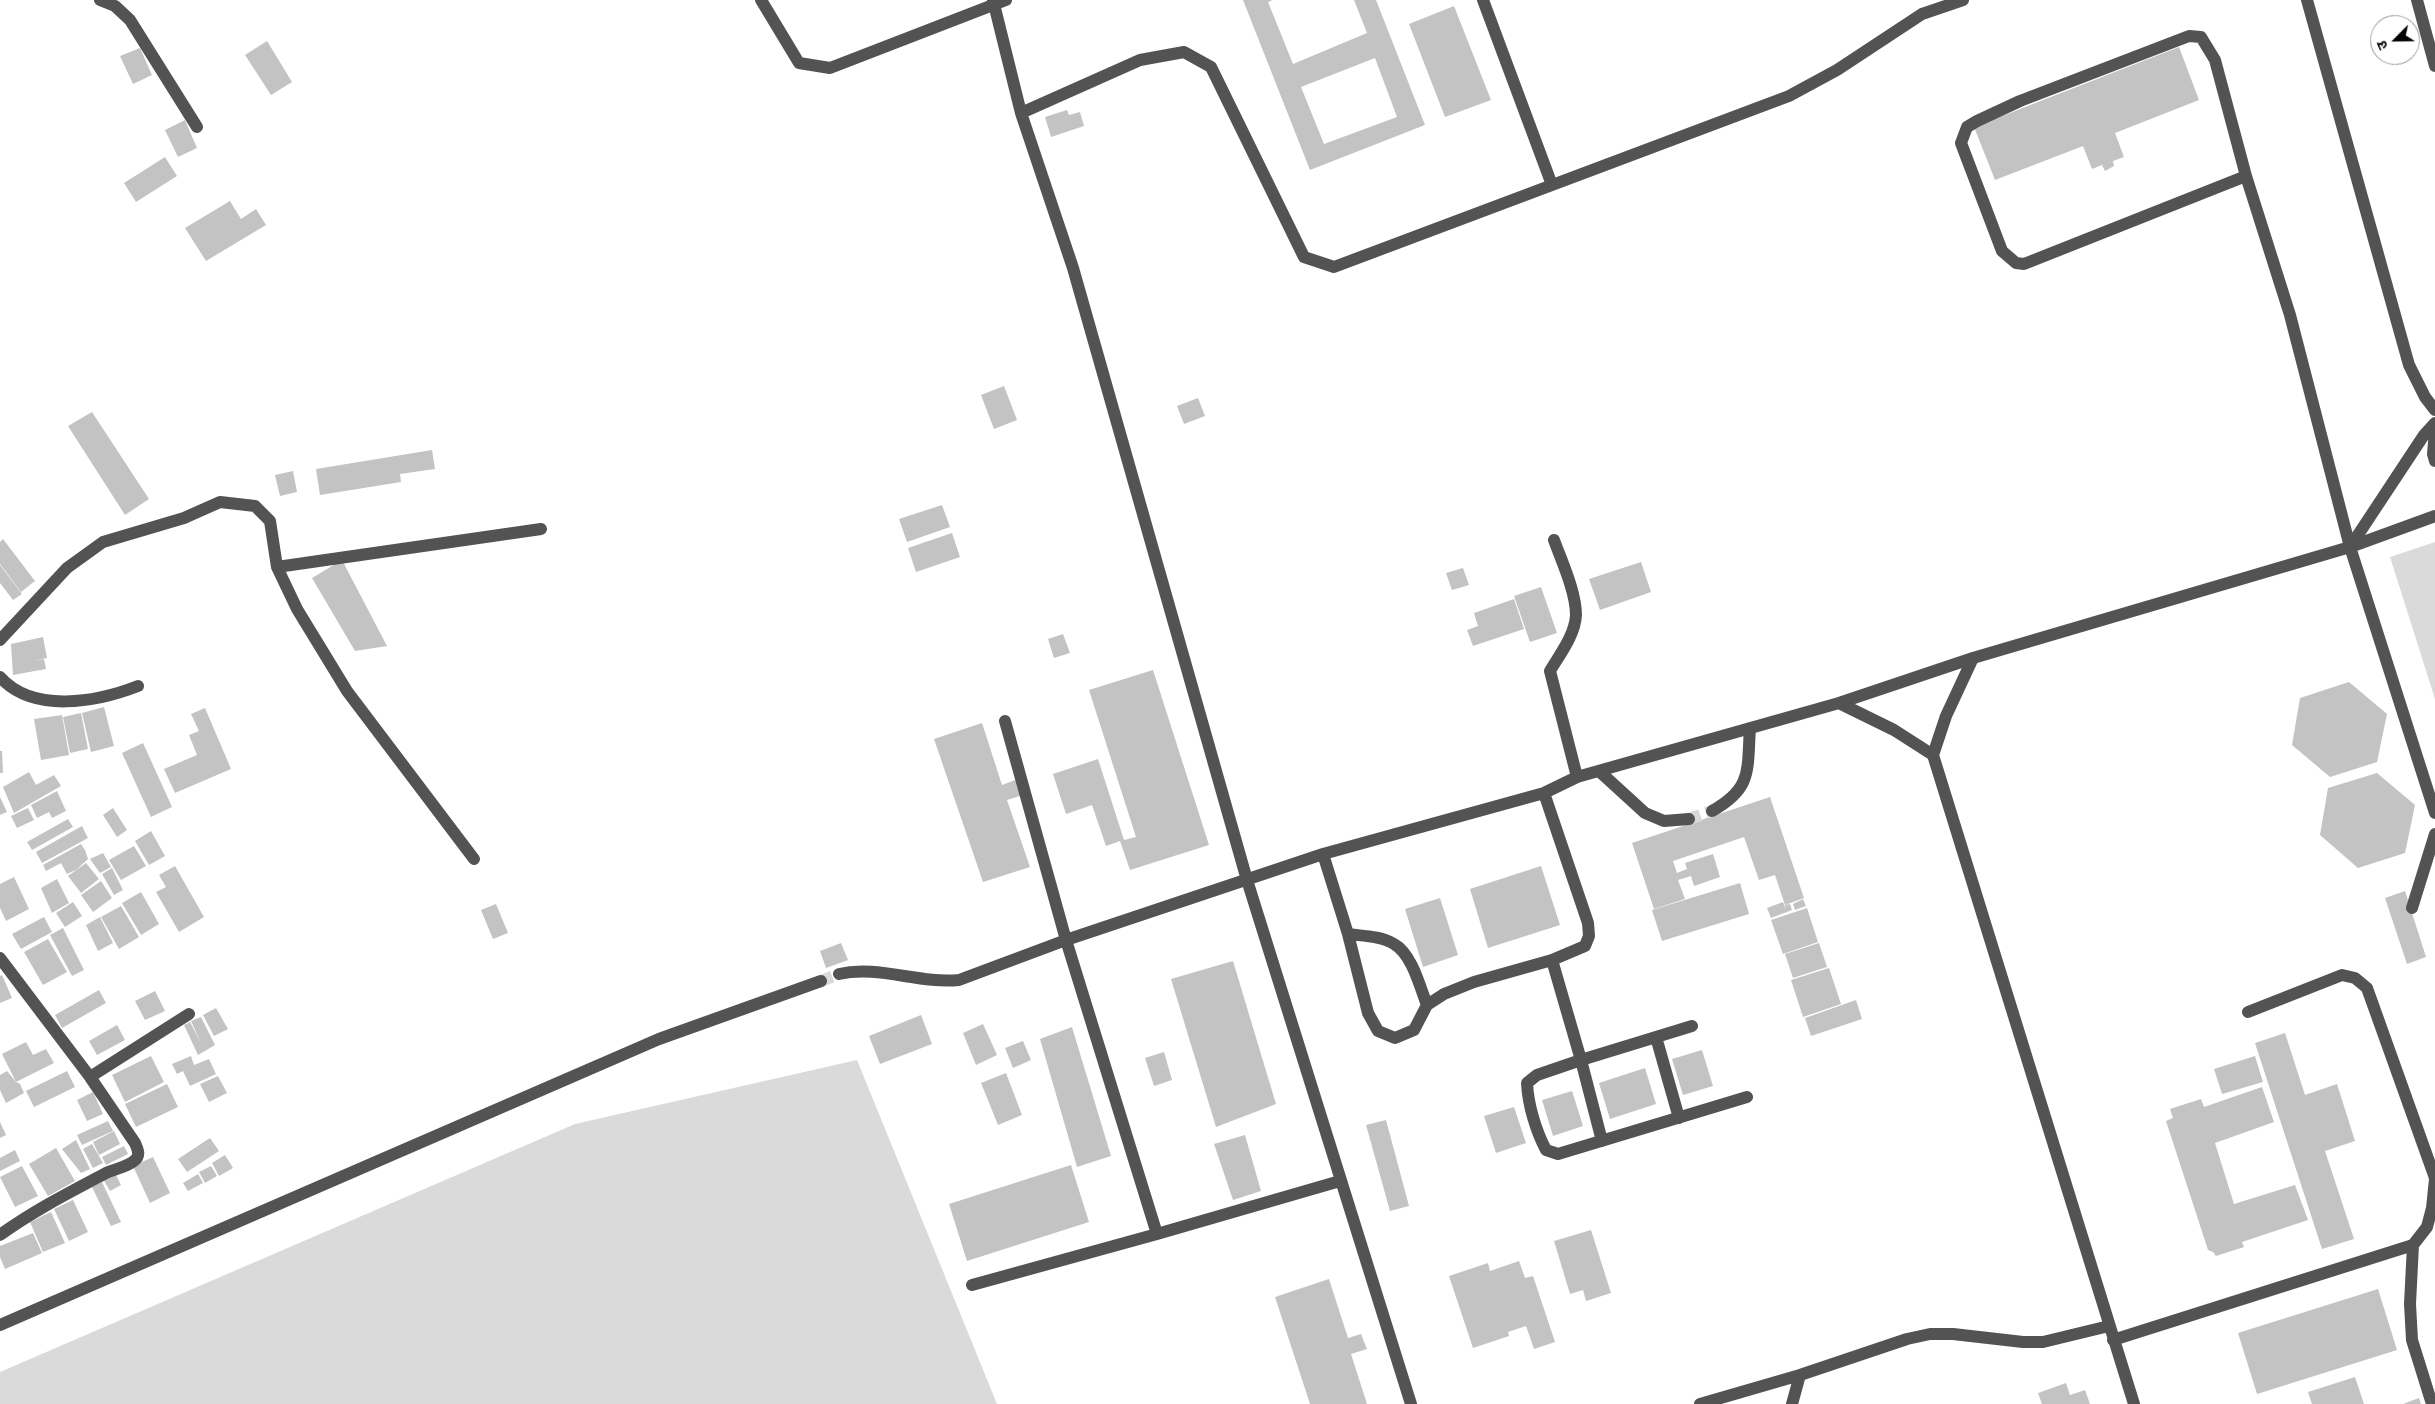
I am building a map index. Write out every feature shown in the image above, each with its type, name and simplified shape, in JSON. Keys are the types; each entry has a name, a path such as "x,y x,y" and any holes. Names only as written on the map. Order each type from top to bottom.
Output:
{"street":[{"path":"100,0 115,6 130,20 197,128"},
{"path":"761,0 799,64 830,68 998,1 1021,113 1073,268 1247,880 1411,1404"},
{"path":"1483,0 1552,185"},
{"path":"1021,113 1140,60 1184,52 1211,67 1304,257 1334,267 1789,96 1837,70 1922,14 1963,0"},
{"path":"2307,0 2409,365 2425,397 2435,410"},
{"path":"2417,0 2435,66"},
{"path":"2246,176 2024,264 2016,263 2002,251 1961,143 1961,138 1967,127 2020,101 2189,36 2201,37 2215,60 2246,176 2290,315 2350,546 2435,813"},
{"path":"2350,546 2424,435 2435,423"},
{"path":"2435,431 2433,454 2435,460"},
{"path":"0,640 67,568 103,542 184,518 220,502 256,506 270,521 278,567 297,609 347,691 474,859"},
{"path":"839,974 859,972 944,982 959,980 1066,940 1323,854 1544,793 1577,777 1839,703 1973,658 2350,546 2435,516"},
{"path":"278,567 541,529"},
{"path":"1554,540 1568,577 1576,615 1569,640 1550,670 1577,777"},
{"path":"1973,658 1946,716 1933,755 2134,1404"},
{"path":"0,677 10,688 37,698 76,703 110,697 138,686"},
{"path":"1839,703 1894,730 1933,755"},
{"path":"1005,721 1066,940 1158,1234"},
{"path":"1712,811 1729,801 1739,792 1746,773 1750,728"},
{"path":"1599,771 1645,813 1664,821 1690,819"},
{"path":"1323,854 1348,934 1368,1013 1378,1031 1395,1038 1414,1030 1427,1005 1444,994 1474,982 1552,960 1585,946 1589,936 1588,923 1544,793"},
{"path":"2412,908 2435,834"},
{"path":"1348,934 1376,938 1395,944 1408,959 1427,1005"},
{"path":"0,958 90,1077 135,1143 138,1153 137,1158 20,1220 0,1235"},
{"path":"1552,960 1602,1141"},
{"path":"2113,1340 2413,1245 2427,1227 2432,1208 2435,1179 2367,988 2356,978 2342,975 2248,1012"},
{"path":"0,1325 636,1049 820,981"},
{"path":"90,1077 190,1014"},
{"path":"1692,1026 1537,1075 1527,1083 1528,1095 1541,1141 1546,1150 1558,1154 1747,1098"},
{"path":"1656,1037 1679,1118"},
{"path":"972,1285 1158,1234 1340,1181"},
{"path":"2413,1245 2410,1319 2412,1340 2432,1404"},
{"path":"1700,1404 1800,1375 1907,1339 1930,1334 1953,1334 2023,1342 2044,1342 2109,1326"},
{"path":"1792,1404 1800,1375"}],"shaded area":[{"path":"2435,542 2435,699 2390,557"},
{"path":"857,1060 997,1404 0,1404 0,1372 575,1124"}],"building":[{"path":"1243,0 1273,0 1268,2 1293,64 1367,33 1354,0 1376,0 1425,125 1310,170","holes":["1375,58 1397,117 1324,144 1301,87"]},
{"path":"1454,6 1491,100 1445,117 1409,24"},
{"path":"267,41 292,82 271,95 245,55"},
{"path":"2179,47 2199,100 2115,133 2124,157 2113,161 2114,166 2105,171 2102,165 2092,169 2083,146 1995,180 1974,127"},
{"path":"140,48 152,75 133,84 120,56"},
{"path":"1067,110 1069,115 1080,112 1084,126 1051,137 1045,117"},
{"path":"185,120 197,148 178,157 165,130"},
{"path":"165,157 177,176 136,202 124,183"},
{"path":"230,201 241,219 256,209 266,225 206,261 185,228"},
{"path":"1004,386 1017,420 994,429 981,395"},
{"path":"1198,398 1205,416 1184,424 1177,406"},
{"path":"92,412 149,499 125,515 68,426"},
{"path":"432,450 435,469 400,474 401,482 320,495 316,469"},
{"path":"293,471 297,492 280,496 275,475"},
{"path":"942,505 950,527 907,542 899,519"},
{"path":"952,533 960,557 916,572 908,548"},
{"path":"3,539 35,581 21,592 0,564 0,542"},
{"path":"342,560 387,646 355,651 312,578"},
{"path":"1641,562 1651,592 1600,610 1589,579"},
{"path":"0,565 22,594 13,600 0,583"},
{"path":"1463,568 1469,585 1452,590 1446,573"},
{"path":"1541,587 1557,633 1530,642 1514,596"},
{"path":"1514,599 1524,629 1473,646 1467,630 1478,626 1474,613"},
{"path":"1063,634 1070,653 1054,658 1048,639"},
{"path":"43,637 47,658 32,661 44,659 46,669 13,675 11,644"},
{"path":"1153,670 1209,845 1130,870 1120,841 1106,846 1092,805 1066,814 1053,774 1098,759 1124,840 1136,837 1089,690"},
{"path":"2349,682 2387,714 2377,762 2330,777 2292,745 2300,698"},
{"path":"104,707 114,746 91,752 82,713"},
{"path":"205,708 231,769 175,793 164,769 197,755 189,735 199,731 191,714"},
{"path":"81,713 88,749 70,753 63,717"},
{"path":"62,715 69,755 41,760 34,719"},
{"path":"982,723 1002,785 1018,779 1023,795 1007,800 1030,867 983,882 934,739"},
{"path":"143,743 172,807 151,817 122,753"},
{"path":"0,751 2,751 3,773 0,773"},
{"path":"29,772 36,785 54,775 61,786 14,813 3,787"},
{"path":"2377,773 2415,805 2405,853 2358,868 2320,835 2328,788"},
{"path":"57,791 66,811 52,818 49,812 37,818 31,805"},
{"path":"0,797 7,812 0,815"},
{"path":"1770,797 1804,898 1785,905 1775,875 1759,880 1744,837 1673,861 1677,873 1687,869 1685,863 1713,854 1720,877 1694,886 1691,876 1678,880 1685,899 1654,909 1632,843"},
{"path":"28,808 34,820 17,828 11,816"},
{"path":"113,808 127,830 117,837 103,815"},
{"path":"68,819 73,827 32,850 27,842"},
{"path":"82,826 88,838 42,863 36,852"},
{"path":"151,831 165,856 149,865 135,841"},
{"path":"81,844 88,859 76,870 67,874 61,863 46,871 43,865"},
{"path":"134,846 146,866 121,880 109,860"},
{"path":"103,853 111,867 100,873 90,859"},
{"path":"86,863 99,879 81,893 68,876"},
{"path":"175,866 204,917 179,932 156,892 166,887 159,875"},
{"path":"1541,866 1560,925 1488,948 1470,889"},
{"path":"112,868 123,890 114,895 102,874"},
{"path":"14,877 29,909 6,921 0,908 0,884"},
{"path":"57,879 69,903 52,913 41,888"},
{"path":"101,881 112,898 93,912 81,895"},
{"path":"1740,883 1749,914 1662,941 1652,910"},
{"path":"2405,891 2426,957 2407,964 2385,898"},
{"path":"141,892 159,924 141,935 122,903"},
{"path":"1440,898 1458,955 1423,967 1405,909"},
{"path":"1803,899 1806,906 1795,910 1793,904"},
{"path":"73,902 82,916 65,927 56,913"},
{"path":"1783,902 1786,909 1785,905 1790,904 1792,910 1771,918 1767,908"},
{"path":"496,904 508,933 493,939 481,910"},
{"path":"121,906 139,937 119,949 101,917"},
{"path":"1807,908 1818,942 1783,954 1771,920"},
{"path":"44,917 52,932 21,949 12,934"},
{"path":"100,917 113,943 98,951 86,925"},
{"path":"63,928 84,970 72,976 50,935"},
{"path":"48,939 67,972 43,985 24,952"},
{"path":"841,943 848,960 826,968 820,951"},
{"path":"1819,943 1827,967 1793,978 1785,954"},
{"path":"1233,961 1276,1104 1216,1127 1171,979"},
{"path":"1829,968 1841,1004 1803,1017 1791,980"},
{"path":"2,975 12,998 0,1003 0,976"},
{"path":"99,990 106,1003 62,1028 55,1015"},
{"path":"155,991 165,1011 145,1020 135,1001"},
{"path":"1856,1000 1862,1019 1811,1036 1805,1018"},
{"path":"216,1008 228,1029 214,1036 203,1015"},
{"path":"921,1015 932,1044 880,1064 869,1036"},
{"path":"201,1017 215,1045 198,1055 184,1025 190,1022 201,1043 191,1021"},
{"path":"983,1024 997,1055 976,1065 963,1033"},
{"path":"117,1025 125,1040 97,1055 89,1041"},
{"path":"1072,1027 1111,1156 1077,1167 1040,1039"},
{"path":"2285,1033 2305,1095 2337,1084 2355,1141 2325,1151 2354,1239 2322,1249 2255,1043"},
{"path":"1023,1041 1031,1060 1013,1068 1005,1048"},
{"path":"26,1042 33,1055 46,1049 54,1063 16,1082 2,1054"},
{"path":"1702,1050 1713,1086 1683,1095 1672,1059"},
{"path":"1164,1052 1172,1080 1154,1086 1145,1058"},
{"path":"151,1056 164,1082 125,1102 112,1075"},
{"path":"191,1056 194,1065 209,1059 216,1074 190,1086 183,1071 177,1074 172,1064"},
{"path":"2255,1056 2263,1082 2222,1094 2214,1069"},
{"path":"1645,1068 1656,1104 1610,1119 1599,1083"},
{"path":"7,1071 20,1084 24,1093 6,1103 0,1090 0,1075"},
{"path":"67,1071 75,1087 34,1107 26,1091"},
{"path":"1006,1073 1022,1115 998,1125 981,1083"},
{"path":"218,1076 227,1093 209,1102 200,1084"},
{"path":"167,1084 178,1107 136,1127 125,1104"},
{"path":"2262,1087 2274,1122 2215,1143 2234,1204 2295,1185 2308,1220 2242,1242 2244,1247 2216,1256 2208,1250 2166,1121 2173,1118 2170,1109 2201,1099 2204,1107"},
{"path":"1572,1091 1583,1126 1553,1136 1542,1100"},
{"path":"93,1092 103,1114 87,1121 77,1100"},
{"path":"1514,1107 1526,1143 1496,1153 1484,1116"},
{"path":"1386,1120 1409,1206 1390,1211 1366,1125"},
{"path":"108,1121 113,1131 82,1145 77,1135"},
{"path":"0,1122 6,1135 0,1138"},
{"path":"114,1131 120,1144 99,1155 93,1142"},
{"path":"1245,1135 1261,1191 1233,1200 1214,1144"},
{"path":"210,1138 219,1151 187,1172 178,1159"},
{"path":"76,1140 90,1169 81,1173 62,1149"},
{"path":"92,1144 103,1163 93,1168 83,1149"},
{"path":"124,1146 128,1154 106,1165 102,1157"},
{"path":"56,1148 75,1181 48,1196 29,1164"},
{"path":"15,1150 20,1161 0,1171 0,1158"},
{"path":"225,1155 233,1168 219,1176 212,1163"},
{"path":"153,1157 170,1193 150,1203 133,1166"},
{"path":"1071,1165 1089,1222 967,1261 949,1204"},
{"path":"22,1166 38,1196 15,1207 0,1177"},
{"path":"211,1166 217,1176 205,1183 199,1172"},
{"path":"115,1173 121,1185 110,1191 103,1179"},
{"path":"198,1174 203,1183 188,1191 183,1183"},
{"path":"102,1182 121,1222 111,1226 92,1187"},
{"path":"73,1200 88,1232 69,1241 54,1209"},
{"path":"51,1212 65,1243 43,1252 30,1222"},
{"path":"1591,1230 1611,1293 1586,1301 1583,1290 1570,1294 1554,1241"},
{"path":"33,1233 42,1253 5,1269 0,1257 0,1246"},
{"path":"1519,1261 1525,1278 1533,1276 1555,1342 1534,1349 1526,1326 1508,1332 1509,1336 1473,1348 1449,1276 1488,1263 1490,1271"},
{"path":"1329,1279 1348,1338 1361,1334 1367,1349 1351,1354 1367,1404 1310,1404 1275,1297"},
{"path":"2378,1289 2397,1350 2257,1394 2238,1333"},
{"path":"2355,1377 2364,1404 2312,1404 2308,1392"},
{"path":"2066,1383 2070,1395 2085,1390 2090,1404 2042,1404 2038,1393"},
{"path":"2419,1398 2421,1404 2403,1404"}],"tunnel":[{"path":"1689,819 1712,811"},
{"path":"821,981 839,974"}]}
